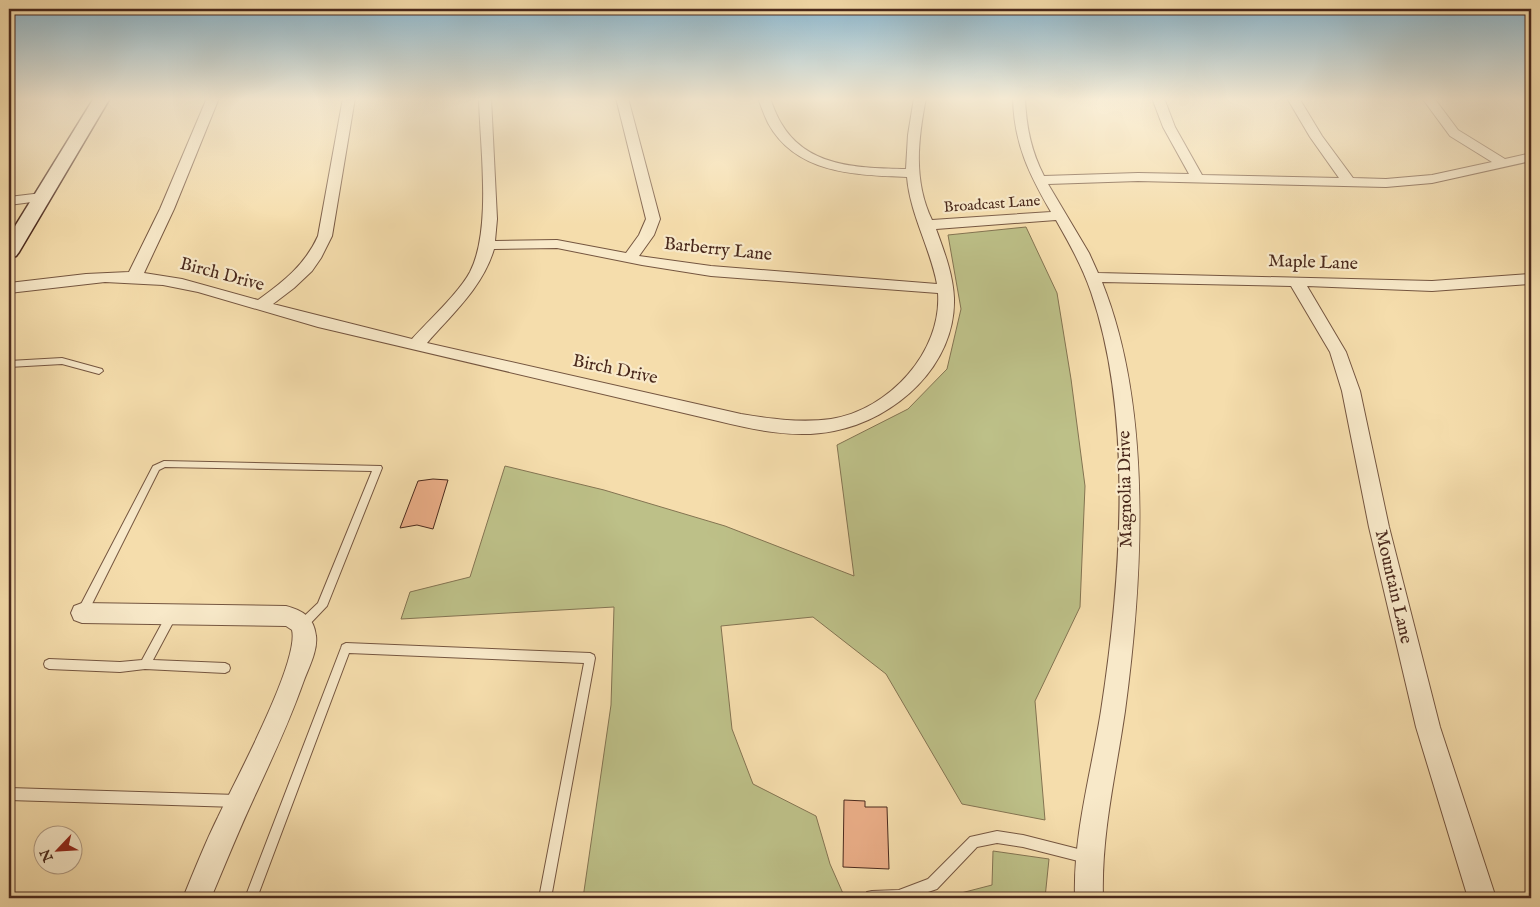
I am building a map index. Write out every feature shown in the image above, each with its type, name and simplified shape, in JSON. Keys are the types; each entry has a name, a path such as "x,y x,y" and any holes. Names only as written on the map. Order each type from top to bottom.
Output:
{"street":[{"path":"9,252 76,140"},
{"path":"134,277 167,209 195,140"},
{"path":"259,306 298,278 321,247 325,236 342,140"},
{"path":"416,345 467,288 477,272 488,245 490,219 487,140"},
{"path":"630,258 650,228 653,219 633,140"},
{"path":"785,140 807,157 838,168 913,173"},
{"name":"Birch Drive","path":"9,288 79,279 134,277 179,283 259,306 416,345 750,422 807,427 832,425 872,412 902,392 921,370 936,346 941,332 946,309 946,289 942,265 915,194 913,173 914,140"},
{"name":"Magnolia Drive","path":"1024,140 1039,180 1086,260 1093,277 1115,361 1124,416 1129,482 1129,541 1116,689 1092,839 1089,898"},
{"path":"1176,140 1198,179"},
{"path":"1318,140 1350,183"},
{"path":"1466,140 1504,164"},
{"path":"1039,180 1128,177 1386,183 1432,179 1531,157"},
{"path":"9,201 42,197"},
{"name":"Broadcast Lane","path":"927,226 1059,216"},
{"name":"Barberry Lane","path":"488,245 557,244 630,258 715,271 946,289"},
{"name":"Maple Lane","path":"1093,277 1432,286 1524,280"},
{"path":"1524,280 1531,293"},
{"name":"Mountain Lane","path":"1296,281 1330,336 1338,352 1351,391 1379,527 1428,727 1482,898"},
{"path":"82,613 286,616 295,618 302,626 305,636 303,652 283,707 239,801 197,898"}],"lane":[{"path":"9,364 62,361 100,371"},
{"path":"82,613 156,468 164,464 378,468 322,606 302,626"},
{"path":"145,664 172,615"},
{"path":"251,898 346,648 590,658 545,898"},
{"path":"49,664 120,667 145,664 225,668"},
{"path":"9,794 239,801"},
{"path":"872,897 899,896 932,884 974,841 997,837 1023,841 1091,858"}],"green space":[{"path":"1026,227 1057,293 1071,379 1085,486 1080,607 1035,701 1045,820 962,804 886,674 813,617 721,626 732,729 753,784 816,816 830,864 845,898 583,898 611,705 614,607 401,619 410,592 470,577 505,466 604,490 725,526 854,576 837,445 908,409 947,369 961,309 948,235"},
{"path":"993,851 1049,859 1045,898 961,898 961,893 992,885"}],"building":[{"path":"448,480 433,529 417,525 400,528 418,481"},
{"path":"844,800 865,801 865,807 887,807 889,869 843,867"}]}
